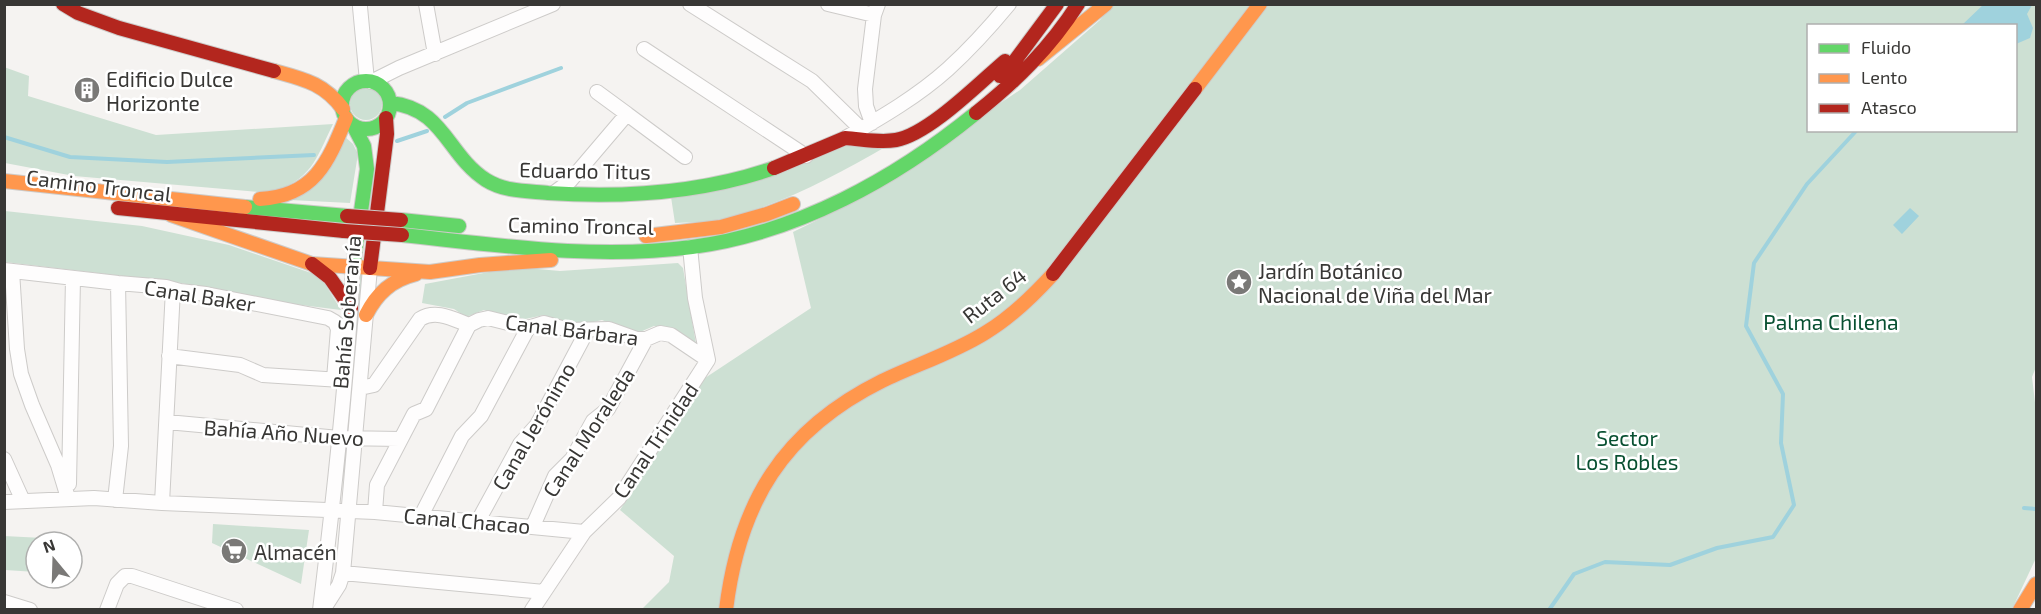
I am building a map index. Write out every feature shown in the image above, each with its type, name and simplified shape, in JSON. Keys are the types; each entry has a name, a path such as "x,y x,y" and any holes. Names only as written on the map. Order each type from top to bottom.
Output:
{"main road":[{"path":"63,4 78,13 119,28 311,81 369,84 388,94 390,103 386,118 380,125 371,129 362,129 348,118 335,98 311,81"},
{"path":"876,166 921,139 970,102 1011,66 1057,4"},
{"name":"Camino Troncal","path":"102,206 171,215 572,250 656,249 729,241 767,230 823,208 877,181 929,149 968,121 1038,59 1078,4"},
{"path":"1038,59 1106,4"},
{"path":"1200,60 1243,4"},
{"name":"Ruta 64","path":"726,609 730,577 746,520 762,486 783,455 826,414 842,403 868,388 985,333 1020,306 1052,274 1260,4"},
{"path":"845,138 890,141 911,134 967,94 1036,35"},
{"path":"130,195 192,194 268,199 292,195 314,178 333,150 348,118 343,99 348,90 369,84"},
{"name":"Eduardo Titus","path":"390,103 401,102 411,105 423,113 441,130 469,166 485,180 513,191 620,195 673,190 739,179 806,156 845,138"},
{"name":"Bahía Soberanía","path":"348,118 364,146 367,169 353,267"},
{"name":"Bahía Soberanía","path":"370,268 387,135 386,118"},
{"path":"1073,226 1136,144"},
{"name":"Camino Troncal","path":"4,181 468,227"},
{"name":"Camino Troncal","path":"634,237 721,227 767,214 807,198"},
{"path":"171,215 312,264 430,272"},
{"path":"366,315 379,293 393,282 410,275 480,265 568,260 656,249"},
{"path":"312,264 330,278 351,308"},
{"path":"835,393 925,347"},
{"path":"2020,609 2037,584"}],"street":[{"path":"426,4 435,54"},
{"path":"360,7 369,84 399,68 553,4"},
{"path":"690,4 812,81 866,126"},
{"path":"828,4 876,10 865,89 866,126"},
{"name":"Eduardo Titus","path":"845,138 893,110 946,70 984,33 1009,4"},
{"path":"644,49 806,156"},
{"path":"597,92 685,157"},
{"path":"554,193 570,181 627,114"},
{"name":"Canal Trinidad","path":"532,609 584,532 619,498 708,360 695,298 690,247"},
{"name":"Bahía Soberanía","path":"322,609 339,438 339,380 351,308 353,267"},
{"name":"Bahía Soberanía","path":"322,609 339,585 344,573 370,268"},
{"path":"8,271 21,374 58,465 68,498"},
{"name":"Canal Baker","path":"8,271 73,279 166,286 332,320 338,329 339,380"},
{"path":"68,498 73,279"},
{"path":"115,500 121,446 118,283"},
{"path":"162,503 173,289"},
{"name":"Canal Bárbara","path":"360,388 374,384 416,324 425,315 436,314 469,325 488,318 528,328 544,323 569,330 609,330 627,337 646,339 660,333 671,335 708,360"},
{"path":"375,512 377,485 400,439 414,414 426,409 469,325"},
{"path":"421,516 462,436 480,416 528,328"},
{"name":"Canal Jerónimo","path":"478,521 520,444 537,425 587,331"},
{"name":"Canal Moraleda","path":"532,526 555,476 572,459 593,421 608,409 646,339"},
{"path":"169,356 240,365 263,375 339,380"},
{"name":"Bahía Año Nuevo","path":"167,422 339,438 400,439"},
{"path":"4,459 23,501"},
{"path":"4,502 94,498 350,511"},
{"name":"Canal Chacao","path":"350,511 584,532"},
{"path":"344,573 544,592"},
{"path":"107,609 120,580 125,576 132,576 236,609"},
{"path":"4,602 30,609"}],"green space":[{"name":"Jardín Botánico Nacional de Viña del Mar","path":"1112,5 2036,5 2036,367 2032,377 2036,411 2036,558 2012,609 642,609 669,582 674,556 620,510 705,378 811,308 793,232 850,204 1020,90 1100,20"},
{"path":"4,67 29,76 28,96 156,135 333,124 316,158 304,175 284,188 270,193 74,176 5,163"},
{"path":"366,88 377,93 382,104 377,115 366,120 355,115 350,104 355,93"},
{"path":"344,136 353,144 358,154 350,203 290,200"},
{"path":"845,145 887,146 826,180 762,207 717,220 675,223 671,197"},
{"path":"5,211 142,226 229,245 320,276 341,310 285,303 181,283 5,262"},
{"path":"678,263 683,268 696,344 671,331 654,326 640,332 630,332 602,320 572,327 544,315 516,321 484,310 466,317 454,309 422,303 425,284 489,272 527,268 560,271"},
{"path":"359,275 363,275 350,427 347,429"},
{"path":"213,524 309,530 301,584 212,543"},
{"path":"4,536 24,537 24,571 5,570"}],"water":[{"path":"1984,4 2032,5 2027,14 2033,28 2030,38 2017,44 2017,24 1963,24"},
{"path":"1910,208 1919,216 1902,234 1893,225"}],"waterway":[{"path":"445,117 467,103 561,68"},
{"path":"397,141 427,131"},
{"path":"1549,610 1574,574 1605,562 1670,565 1717,548 1773,537 1794,505 1781,443 1783,394 1746,326 1754,263 1807,184 1855,132"},
{"path":"4,137 70,157 167,162 314,155"},
{"path":"2024,508 2036,509"}],"traffic: fast":[{"path":"366,81 383,88 390,105 383,122 366,129 349,122 342,105 349,88 366,81"},
{"path":"390,103 408,107 434,123 462,158 486,180 501,187 517,190 605,195 662,192 719,183 774,168"},
{"path":"402,235 510,247 583,252 656,251 731,240 807,216 843,200 912,160 976,113"},
{"path":"353,125 364,146 367,169 353,267"},
{"path":"245,207 347,216"},
{"path":"401,220 459,226"}],"traffic: slow":[{"path":"1038,59 1106,4"},
{"path":"1195,89 1260,4"},
{"path":"274,71 312,83 328,93 343,109"},
{"path":"260,199 278,197 294,191 317,174 333,149 346,118"},
{"path":"4,181 245,207"},
{"path":"646,236 721,227 793,204"},
{"path":"171,215 312,264 430,272 480,265 551,260"},
{"path":"366,315 386,288 416,274"},
{"path":"726,610 732,571 755,503 772,474 793,447 818,422 847,401 882,381 960,347 994,327 1021,306 1053,274"},
{"path":"2020,610 2036,584"}],"traffic: jam":[{"path":"63,4 78,13 119,28 274,71"},
{"path":"1000,76 1011,66 1057,4"},
{"path":"976,113 1032,63 1078,4"},
{"path":"845,138 883,141 909,136 938,118 1005,61"},
{"path":"1053,274 1195,89"},
{"path":"370,268 387,134 386,118"},
{"path":"774,168 845,138"},
{"path":"118,208 344,231"},
{"path":"347,216 401,220"},
{"path":"344,231 402,235"},
{"path":"312,264 330,278 351,308"}],"place":[{"name":"Edificio Dulce Horizonte","path":"87,90"},
{"name":"Jardín Botánico Nacional de Viña del Mar","path":"1239,282"},
{"name":"Almacén","path":"234,551"}],"park label":[{"name":"Palma Chilena","path":"1831,321"},
{"name":"Sector Los Robles","path":"1627,449"}]}
